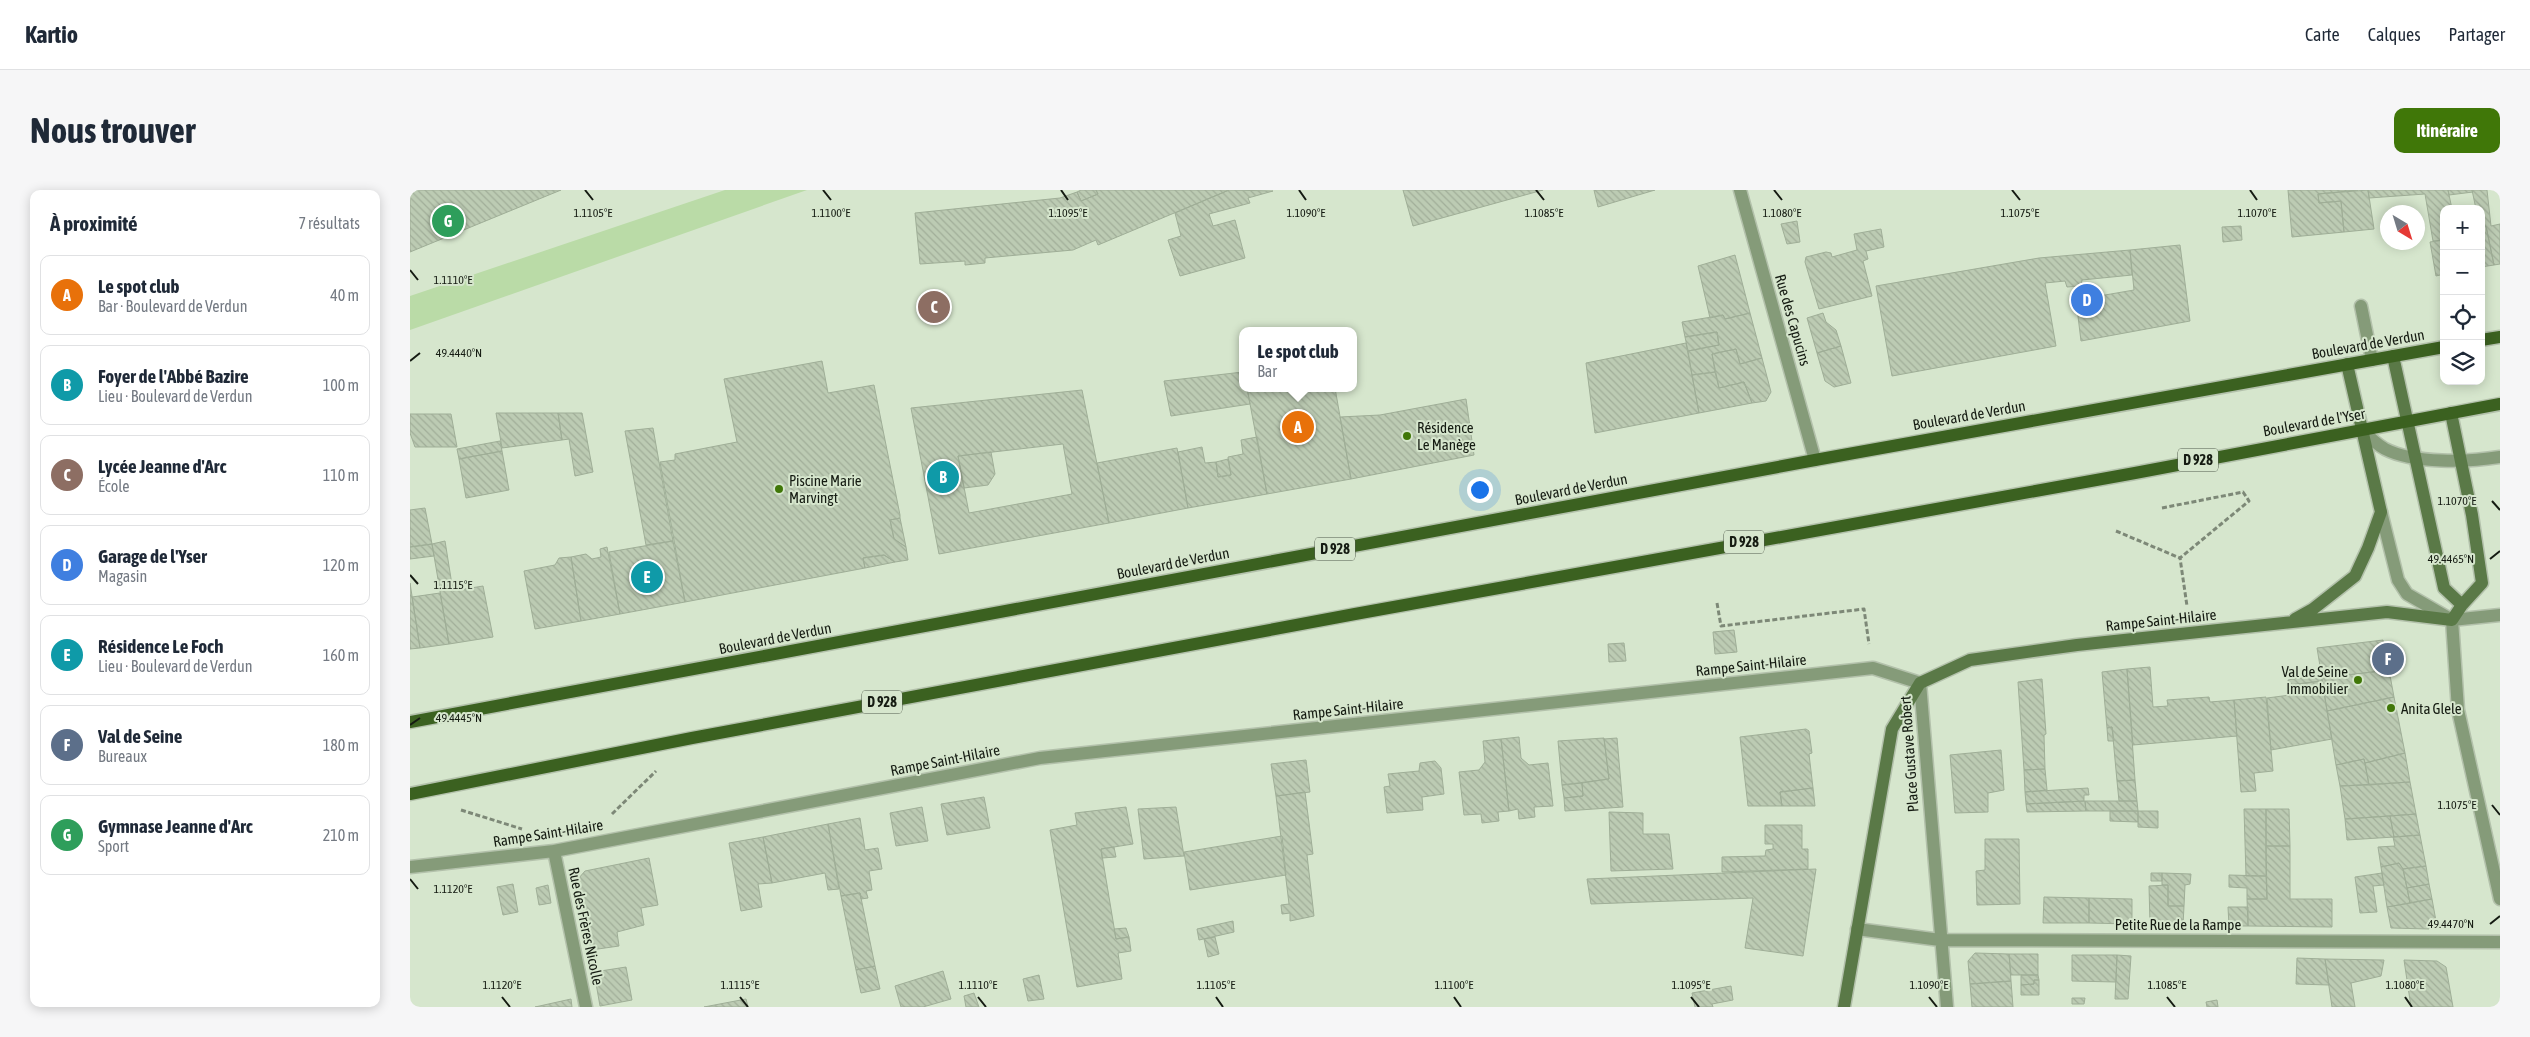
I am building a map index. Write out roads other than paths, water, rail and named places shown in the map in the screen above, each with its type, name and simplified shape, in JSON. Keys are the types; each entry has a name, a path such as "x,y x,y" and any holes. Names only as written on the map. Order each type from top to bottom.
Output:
{"main road":[{"path":"2485,339 2500,337"},
{"name":"Boulevard de Verdun","path":"410,722 1815,460 2440,348"},
{"name":"Boulevard de l'Yser","path":"410,794 692,738 1345,616 2135,473 2500,404"}],"street":[{"name":"Rue des Capucins","path":"1740,190 1815,460"},
{"path":"2361,306 2372,360"},
{"path":"2394,356 2444,588 2462,605"},
{"path":"2347,364 2398,580 2407,594 2452,620 2500,615"},
{"path":"2451,413 2482,583 2462,605 2452,620 2458,710 2500,899"},
{"path":"2362,429 2374,442 2387,450 2416,457 2461,461 2500,457"},
{"name":"Rampe Saint-Hilaire","path":"2288,622 2313,609 2355,576 2368,548 2381,512"},
{"name":"Rampe Saint-Hilaire","path":"410,867 554,851 1040,758 1873,668 1920,683 1970,660 2077,645 2387,612 2452,620"},
{"name":"Place Gustave Robert","path":"1844,1007 1892,729 1920,683"},
{"name":"Place Gustave Robert","path":"1920,683 1947,1007"},
{"name":"Rue des Frères Nicolle","path":"554,851 586,1007"},
{"name":"Petite Rue de la Rampe","path":"1857,929 1940,940 2500,942"}],"place":[{"name":"Gymnase Jeanne d'Arc","path":"448,221"},
{"name":"Garage de l'Yser","path":"2087,300"},
{"name":"Lycée Jeanne d'Arc","path":"934,307"},
{"name":"Le spot club","path":"1298,427"},
{"name":"Résidence Le Manège","path":"1407,436"},
{"name":"Foyer de l'Abbé Bazire","path":"943,477"},
{"name":"Piscine Marie Marvingt","path":"779,489"},
{"name":"Résidence Le Foch","path":"647,577"},
{"name":"Val de Seine","path":"2388,659"},
{"name":"Val de Seine Immobilier","path":"2358,680"},
{"name":"Anita Glele","path":"2391,708"}]}
